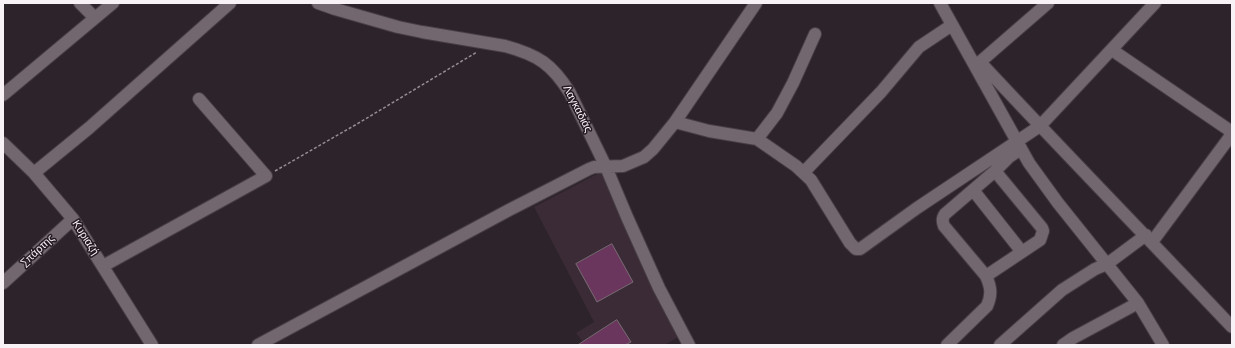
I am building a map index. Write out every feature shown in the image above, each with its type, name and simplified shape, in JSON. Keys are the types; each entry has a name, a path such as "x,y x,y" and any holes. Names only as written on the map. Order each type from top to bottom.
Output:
{"street":[{"path":"80,3 95,18"},
{"path":"3,95 113,3"},
{"path":"34,173 94,123 230,3"},
{"name":"Λαγκαδιάς","path":"318,3 398,27 505,46 531,54 552,69 563,82 570,94 606,167 660,288 689,345"},
{"path":"258,345 509,210 589,169 594,167 623,166 644,157 653,149 675,122 756,3"},
{"path":"940,3 977,64 1019,145 1044,185 1138,303 1163,345"},
{"path":"977,64 1048,3"},
{"path":"947,345 987,306 991,293 986,276 942,223 945,214 995,171 1019,145 1040,126 1154,3"},
{"path":"804,172 881,92 919,47 952,25"},
{"path":"757,139 777,113 793,83 815,34"},
{"path":"1000,345 1062,290 1095,269 1107,264 1149,239 1232,133 1112,50"},
{"path":"977,64 1040,126 1232,326"},
{"path":"103,266 266,176 199,99"},
{"path":"675,122 709,131 757,139 778,153 804,172 816,186 850,243 856,249 860,249 917,208 1019,145"},
{"name":"Κυριαζή","path":"3,143 34,173 73,219 152,345"},
{"path":"986,276 1040,240 1044,232 995,171"},
{"path":"973,190 1022,252"},
{"name":"Σπάρτης","path":"3,283 73,219"},
{"path":"1063,345 1072,338 1138,303"}],"path":[{"path":"266,176 493,43"}],"shaded area":[{"path":"601,172 678,337 665,345 585,345 576,333 594,322 534,207"}],"building":[{"path":"612,244 633,282 597,302 576,264"},
{"path":"617,320 631,342 625,345 578,345"}]}
